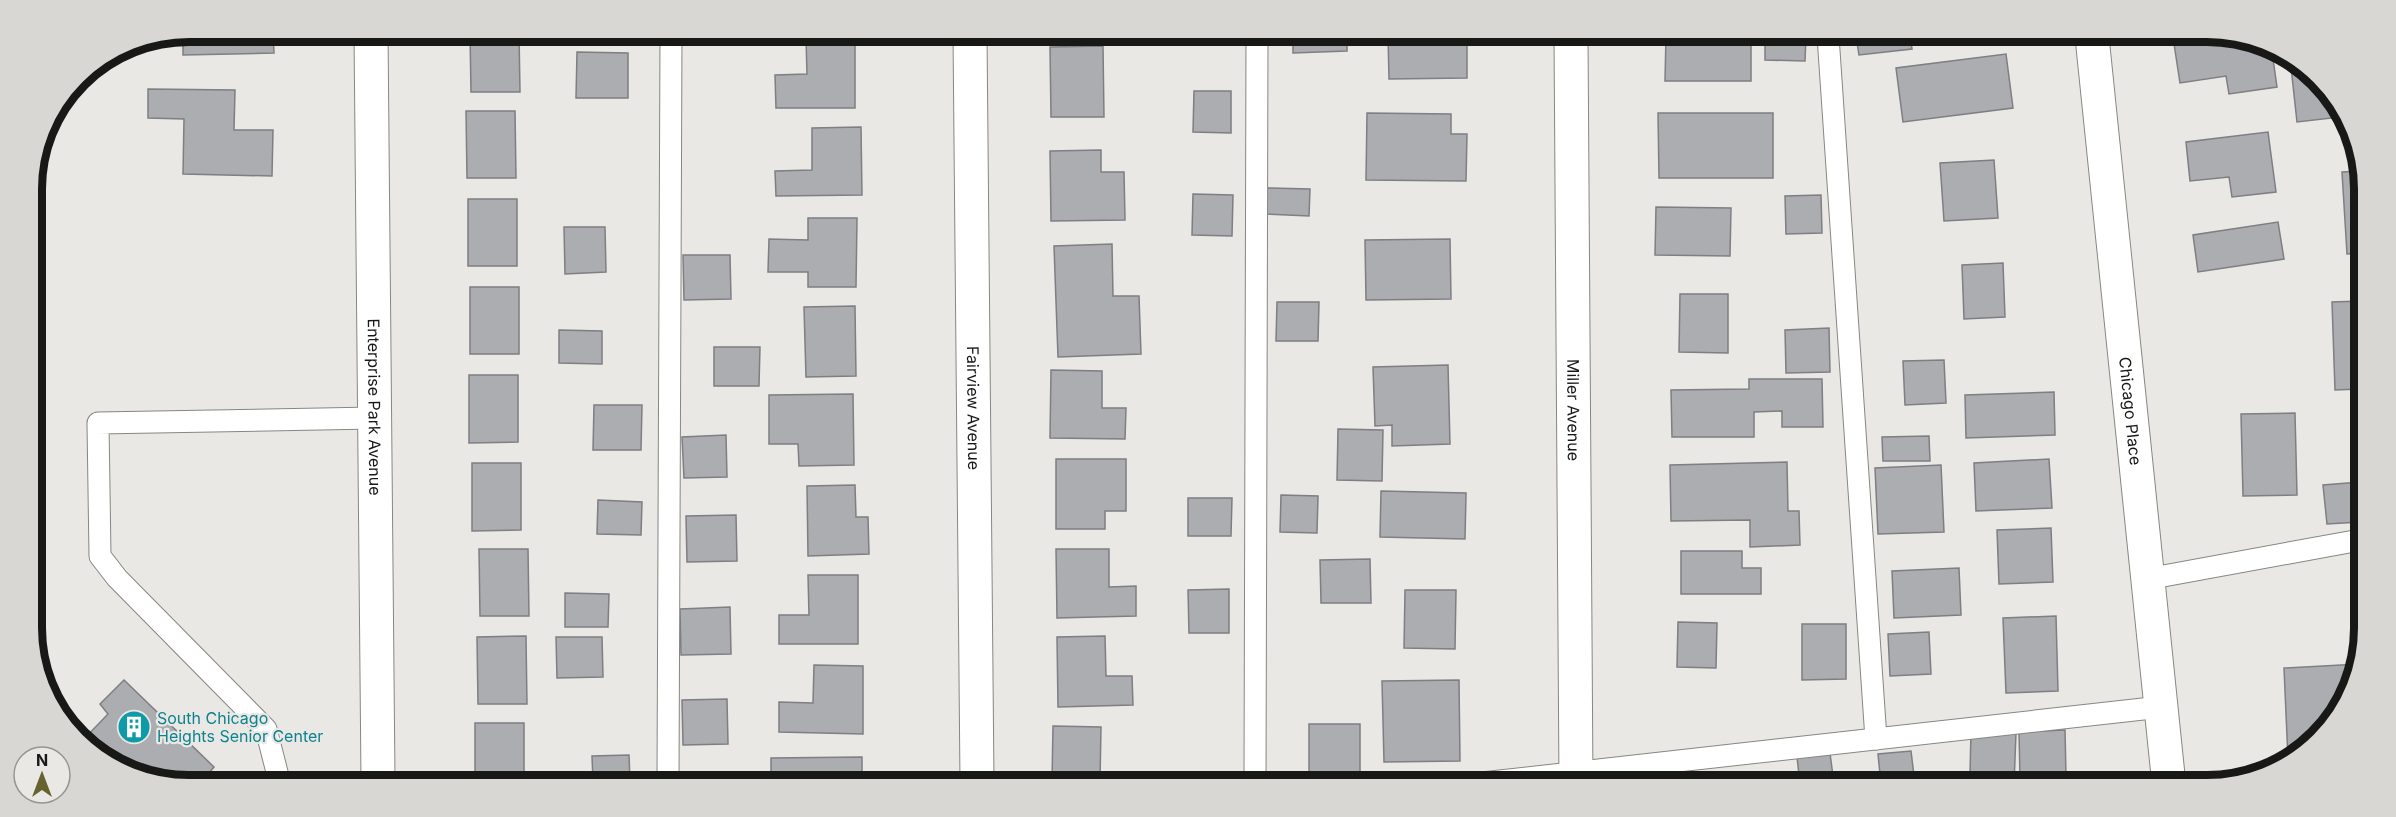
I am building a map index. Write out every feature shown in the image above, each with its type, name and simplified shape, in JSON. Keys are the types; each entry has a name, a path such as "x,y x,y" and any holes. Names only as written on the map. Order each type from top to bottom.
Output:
{"street":[{"name":"Enterprise Park Avenue","path":"371,42 378,775"},
{"name":"Fairview Avenue","path":"970,42 977,775"},
{"name":"Miller Avenue","path":"1571,42 1576,775"},
{"name":"Chicago Place","path":"2093,42 2168,775"}],"lane":[{"path":"668,775 671,42"},
{"path":"1255,775 1257,42"},
{"path":"1828,42 1876,739"},
{"path":"278,775 266,729 117,578 100,556 98,423 374,418"},
{"path":"2148,579 2354,541"},
{"path":"1599,775 1876,739 2161,707"}],"building":[{"path":"183,42 273,42 274,53 183,55"},
{"path":"470,42 519,42 520,92 471,92"},
{"path":"806,42 855,42 855,108 776,108 775,75 807,74"},
{"path":"1293,42 1347,42 1347,51 1293,53"},
{"path":"1388,42 1467,42 1467,78 1389,79"},
{"path":"1666,42 1751,42 1751,81 1665,81"},
{"path":"1765,42 1806,42 1805,61 1765,60"},
{"path":"1857,42 1911,42 1912,49 1859,55"},
{"path":"2174,42 2207,42 2245,47 2273,58 2277,87 2229,94 2226,76 2180,83"},
{"path":"1103,46 1104,117 1051,117 1050,47"},
{"path":"577,52 628,53 628,98 576,98"},
{"path":"2006,54 2013,108 1903,122 1896,68"},
{"path":"2291,68 2318,92 2335,118 2297,122"},
{"path":"148,89 235,90 234,130 273,130 272,176 183,174 184,119 148,118"},
{"path":"1194,91 1231,91 1231,133 1193,132"},
{"path":"466,111 515,111 516,178 467,178"},
{"path":"1367,113 1451,114 1451,134 1467,134 1466,181 1366,180"},
{"path":"1658,113 1773,113 1773,178 1659,178"},
{"path":"861,127 862,195 776,196 775,171 812,170 812,128"},
{"path":"2268,132 2276,192 2232,197 2229,177 2190,181 2186,142"},
{"path":"1101,150 1101,172 1124,172 1125,220 1051,221 1050,151"},
{"path":"1994,160 1998,218 1944,221 1940,163"},
{"path":"2353,171 2354,179 2354,254 2347,254 2342,172"},
{"path":"1267,188 1310,189 1309,216 1266,214"},
{"path":"1193,194 1233,195 1232,236 1192,235"},
{"path":"1821,195 1822,233 1786,234 1785,196"},
{"path":"468,199 517,199 517,266 468,266"},
{"path":"1656,207 1731,208 1730,256 1655,255"},
{"path":"808,218 857,218 856,287 808,287 808,272 768,272 769,239 808,240"},
{"path":"2278,222 2284,259 2198,272 2193,235"},
{"path":"564,227 605,227 606,272 565,274"},
{"path":"1450,239 1451,299 1366,300 1365,240"},
{"path":"1112,244 1113,296 1139,296 1141,354 1058,357 1054,246"},
{"path":"683,255 730,255 731,299 684,300"},
{"path":"2003,263 2005,317 1964,319 1962,265"},
{"path":"470,287 519,287 519,354 470,354"},
{"path":"1680,294 1728,294 1728,353 1679,352"},
{"path":"2354,301 2354,389 2335,390 2332,302"},
{"path":"1277,302 1319,302 1318,341 1276,341"},
{"path":"855,306 856,376 806,377 804,307"},
{"path":"1829,328 1830,372 1786,373 1785,330"},
{"path":"559,330 602,331 602,364 559,363"},
{"path":"714,347 760,347 759,386 714,386"},
{"path":"1944,360 1946,403 1905,405 1903,361"},
{"path":"1448,365 1450,444 1392,446 1392,425 1375,426 1373,367"},
{"path":"1051,370 1102,371 1102,408 1126,408 1125,439 1050,438"},
{"path":"469,375 518,375 518,442 469,443"},
{"path":"1749,379 1822,379 1823,427 1782,427 1782,411 1754,412 1754,437 1672,437 1671,390 1749,389"},
{"path":"2054,392 2055,435 1966,438 1965,395"},
{"path":"853,394 854,465 799,466 798,444 769,444 769,395"},
{"path":"594,405 642,405 641,450 593,450"},
{"path":"2295,413 2297,495 2243,496 2241,414"},
{"path":"1338,429 1383,430 1382,481 1337,480"},
{"path":"726,435 727,477 684,478 682,437"},
{"path":"1929,436 1930,461 1883,461 1882,437"},
{"path":"1056,459 1126,459 1126,511 1105,511 1105,529 1056,529"},
{"path":"2049,459 2052,508 1976,511 1974,463"},
{"path":"1787,462 1788,511 1799,511 1800,545 1750,547 1750,520 1671,521 1670,465"},
{"path":"472,463 521,463 521,530 472,531"},
{"path":"1941,465 1944,532 1878,534 1875,468"},
{"path":"2354,482 2354,522 2327,524 2323,485"},
{"path":"855,485 856,517 868,517 869,554 808,556 807,486"},
{"path":"1381,491 1466,493 1465,539 1380,537"},
{"path":"1281,495 1318,496 1317,533 1280,532"},
{"path":"1188,498 1232,498 1231,536 1188,536"},
{"path":"598,500 642,502 641,535 597,534"},
{"path":"736,515 737,561 687,562 686,516"},
{"path":"2051,528 2053,582 1999,584 1997,530"},
{"path":"479,549 528,549 529,616 480,616"},
{"path":"1056,549 1109,549 1109,587 1136,586 1136,616 1057,618"},
{"path":"1681,551 1742,551 1742,568 1761,568 1761,594 1681,594"},
{"path":"1370,559 1371,603 1321,603 1320,560"},
{"path":"1959,568 1961,615 1894,618 1892,571"},
{"path":"808,575 858,575 858,644 779,644 779,615 809,615"},
{"path":"1229,589 1229,633 1189,633 1188,590"},
{"path":"1405,590 1456,590 1455,649 1404,648"},
{"path":"565,593 609,594 608,627 565,627"},
{"path":"730,607 731,654 681,655 680,609"},
{"path":"2056,616 2058,691 2006,693 2003,618"},
{"path":"1678,622 1717,623 1716,668 1677,667"},
{"path":"1802,624 1846,624 1846,679 1802,680"},
{"path":"1929,632 1931,674 1890,676 1888,634"},
{"path":"526,636 527,704 478,704 477,637"},
{"path":"1105,636 1106,676 1132,676 1133,705 1058,707 1057,637"},
{"path":"556,637 602,637 603,677 557,678"},
{"path":"814,665 863,666 863,734 779,732 779,702 813,703"},
{"path":"2349,665 2343,685 2329,710 2311,732 2288,751 2284,668"},
{"name":"South Chicago Heights Senior Center","path":"124,680 214,767 207,775 169,774 124,760 88,735 108,714 100,704"},
{"path":"1459,680 1460,761 1384,762 1382,681"},
{"path":"727,699 728,744 683,745 682,700"},
{"path":"475,723 524,723 524,775 475,775"},
{"path":"1309,724 1360,724 1360,772 1309,773"},
{"path":"1053,726 1101,727 1100,775 1052,775"},
{"path":"2065,730 2066,775 2020,775 2019,732"},
{"path":"1971,732 2016,733 2014,775 1970,773"},
{"path":"1911,751 1914,775 1880,775 1878,754"},
{"path":"1830,753 1833,775 1799,775 1797,757"},
{"path":"629,755 630,775 593,775 592,756"},
{"path":"862,757 862,775 771,775 771,758"}],"place":[{"name":"South Chicago Heights Senior Center","path":"134,727"}]}
